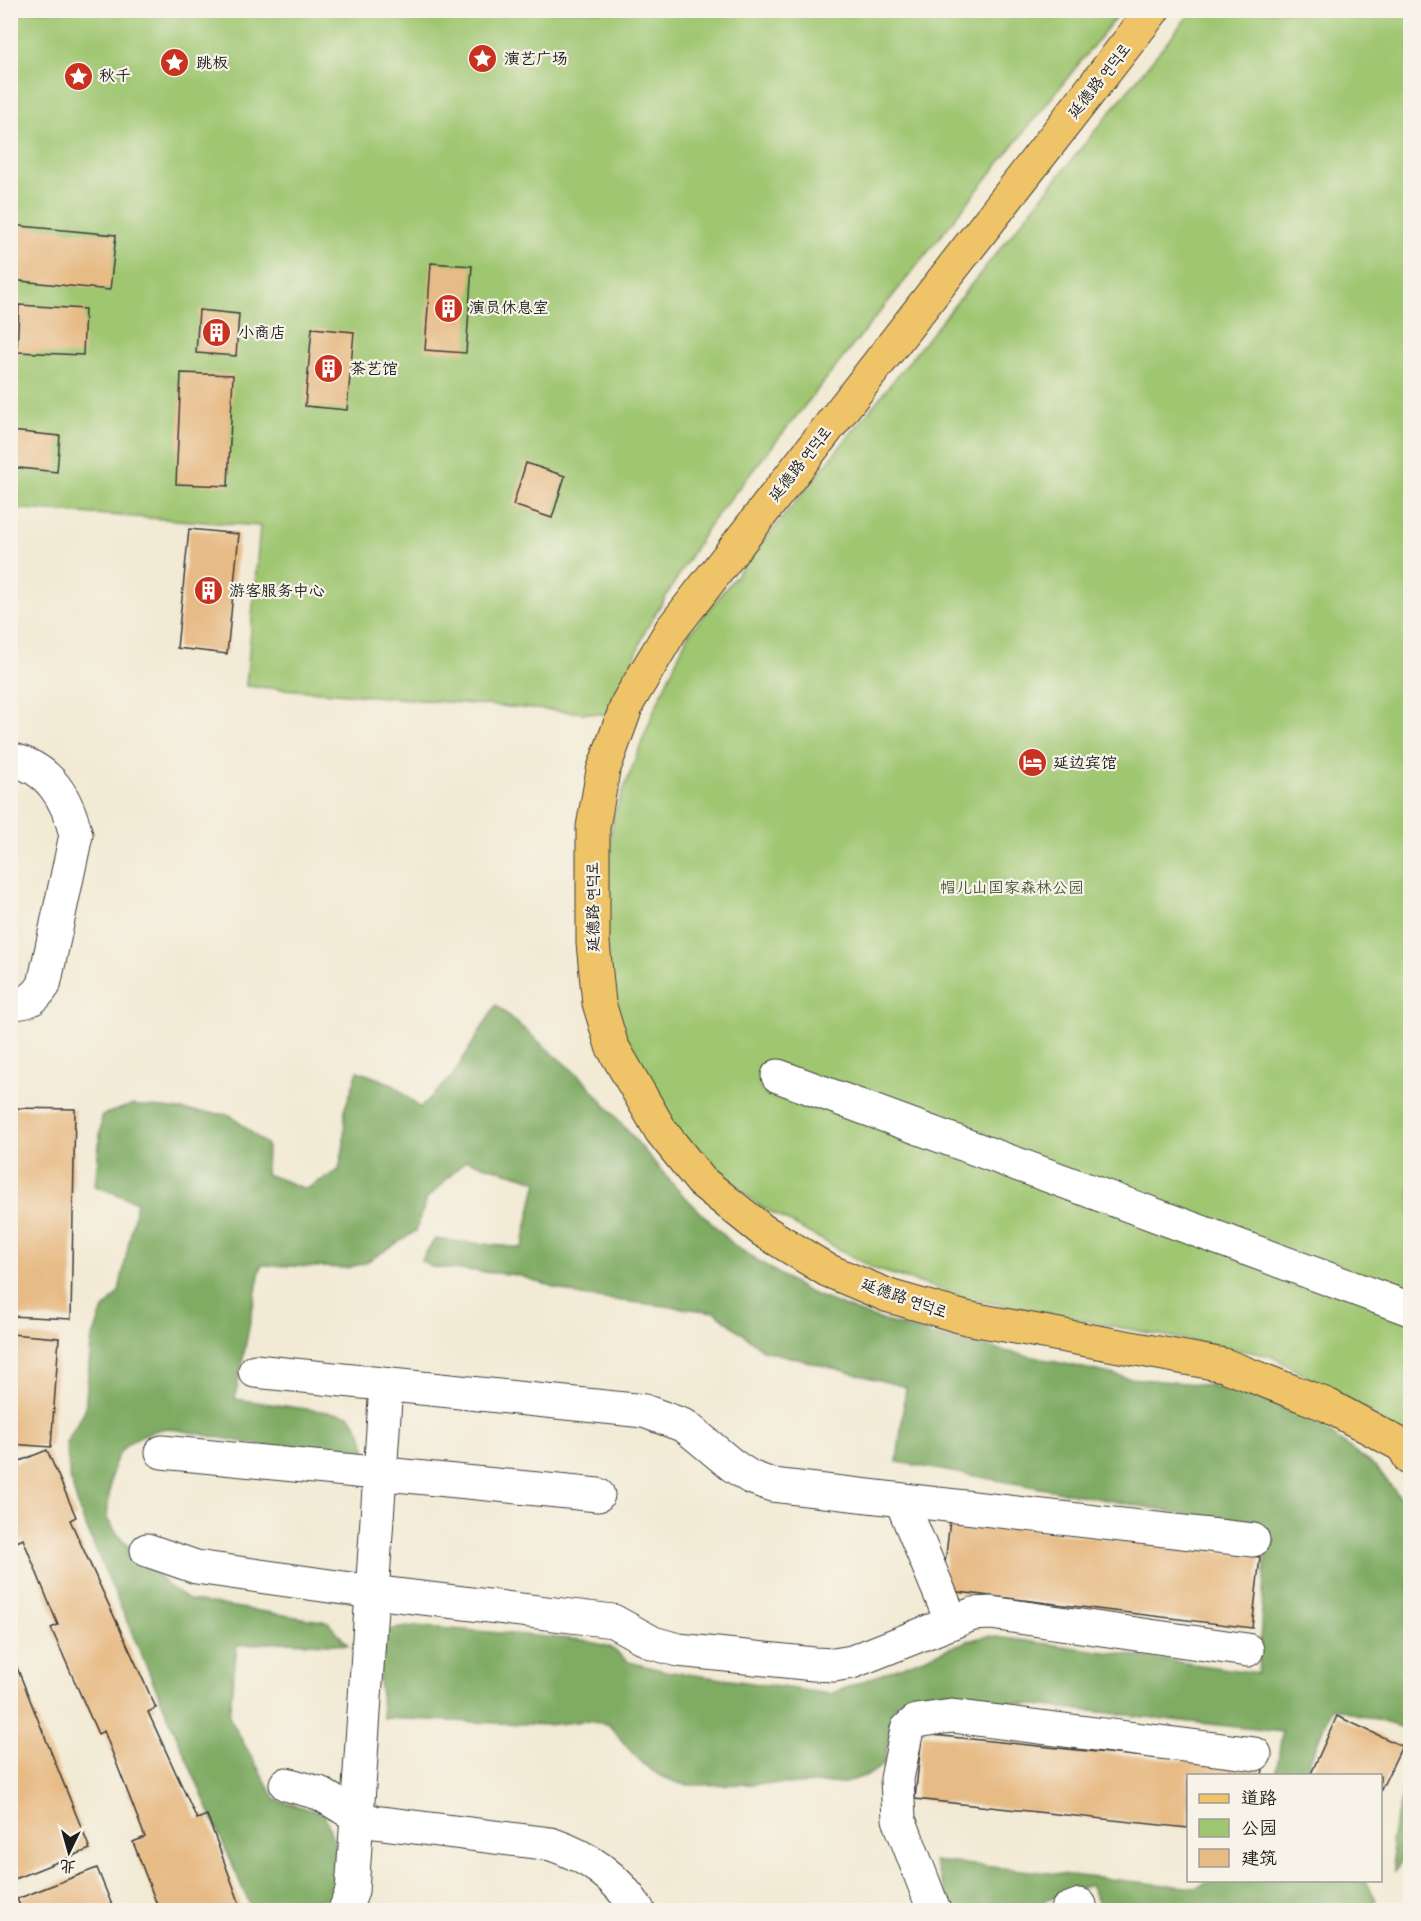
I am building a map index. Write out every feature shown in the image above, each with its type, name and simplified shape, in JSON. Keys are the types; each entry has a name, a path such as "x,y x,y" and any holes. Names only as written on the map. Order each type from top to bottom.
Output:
{"main road":[{"name":"延德路 연덕로","path":"1153,10 672,630 628,702 603,771 593,827 593,943 599,1003 612,1046 634,1089 661,1131 701,1181 762,1230 827,1270 889,1296 966,1318 1224,1365 1327,1405 1403,1446 1410,1459"}],"lane":[{"path":"10,759 38,770 55,784 70,811 76,835 44,985 36,998 25,1003 10,1003"},
{"path":"778,1076 1410,1309"},
{"path":"255,1371 644,1411 686,1426 732,1465 750,1477 772,1485 1253,1540"},
{"path":"345,1911 352,1891 386,1385"},
{"path":"162,1452 598,1495"},
{"path":"901,1500 951,1620"},
{"path":"147,1550 196,1567 372,1592 613,1621 653,1642 678,1650 834,1665 852,1662 951,1620 973,1614 991,1613 1247,1650"},
{"path":"934,1911 899,1819 896,1802 897,1779 907,1729 916,1721 952,1716 1256,1754"},
{"path":"286,1785 320,1793 357,1816 374,1822 551,1844 577,1853 606,1872 627,1893 638,1911"}],"green space":[{"path":"10,11 1121,11 710,524 646,629 612,715 246,686 260,526 11,508"},
{"name":"帽儿山国家森林公园","path":"1192,11 1410,11 1410,1449 1370,1412 1271,1356 975,1300 875,1269 758,1205 672,1129 614,1013 599,928 613,817 655,708 688,635"},
{"path":"496,1005 586,1082 677,1189 735,1246 806,1291 866,1315 928,1334 1129,1378 1208,1385 1259,1397 1317,1424 1376,1467 1410,1510 1410,1730 1332,1707 1304,1774 1276,1774 1282,1732 971,1698 896,1703 884,1764 870,1774 845,1783 685,1785 649,1769 608,1724 584,1721 547,1725 383,1718 377,1654 380,1638 393,1629 416,1626 583,1640 610,1647 629,1662 666,1671 830,1694 970,1640 989,1636 1258,1673 1267,1529 897,1462 906,1387 763,1350 715,1312 581,1296 517,1275 431,1267 421,1260 435,1239 522,1248 537,1181 466,1160 426,1200 416,1231 365,1263 347,1268 261,1265 235,1399 349,1415 365,1444 365,1455 351,1462 167,1428 133,1440 123,1448 113,1471 107,1519 121,1539 167,1585 189,1600 328,1622 348,1645 286,1642 237,1645 229,1717 276,1800 324,1813 332,1836 345,1894 304,1903 306,1910 252,1910 80,1513 70,1478 66,1443 85,1410 91,1343 102,1312 119,1292 137,1202 95,1186 102,1115 132,1105 230,1115 267,1145 266,1174 306,1189 339,1170 344,1144 345,1108 358,1071 392,1084 420,1108 452,1077"},
{"path":"1410,1763 1410,1847 1395,1872 1391,1840"},
{"path":"934,1861 1196,1888 1209,1882 1367,1882 1376,1900 1367,1910 1102,1910 1090,1885 1019,1910 952,1910"}],"building":[{"path":"10,225 116,235 110,290 10,280"},
{"name":"演员休息室","path":"431,263 472,266 466,353 425,350"},
{"path":"19,305 85,309 83,355 17,352"},
{"name":"小商店","path":"199,310 239,314 236,356 196,353"},
{"name":"茶艺馆","path":"312,328 354,332 347,410 305,406"},
{"path":"181,373 233,375 228,486 176,484"},
{"path":"10,431 60,436 57,472 10,467"},
{"path":"526,463 565,476 552,518 513,505"},
{"name":"游客服务中心","path":"189,529 239,534 227,654 177,648"},
{"path":"10,1108 75,1109 71,1319 10,1316"},
{"path":"10,1334 59,1338 51,1447 10,1444"},
{"path":"47,1450 76,1517 70,1520 156,1708 148,1712 197,1819 207,1815 242,1910 159,1910 133,1842 145,1837 104,1731 98,1734 51,1628 58,1625 23,1539 17,1542 10,1527 10,1465"},
{"path":"950,1520 1260,1557 1252,1628 942,1590"},
{"path":"10,1650 90,1849 15,1879 10,1866"},
{"path":"1337,1716 1402,1746 1382,1788 1382,1774 1311,1774"},
{"path":"922,1734 1263,1769 1262,1774 1187,1774 1187,1828 915,1799"},
{"path":"97,1868 114,1910 22,1910 17,1899"}],"place":[{"name":"演艺广场","path":"483,59"},
{"name":"跳板","path":"175,63"},
{"name":"秋千","path":"78,76"},
{"name":"演员休息室","path":"448,308"},
{"name":"小商店","path":"217,333"},
{"name":"茶艺馆","path":"329,369"},
{"name":"游客服务中心","path":"208,591"},
{"name":"延边宾馆","path":"1032,763"}]}
